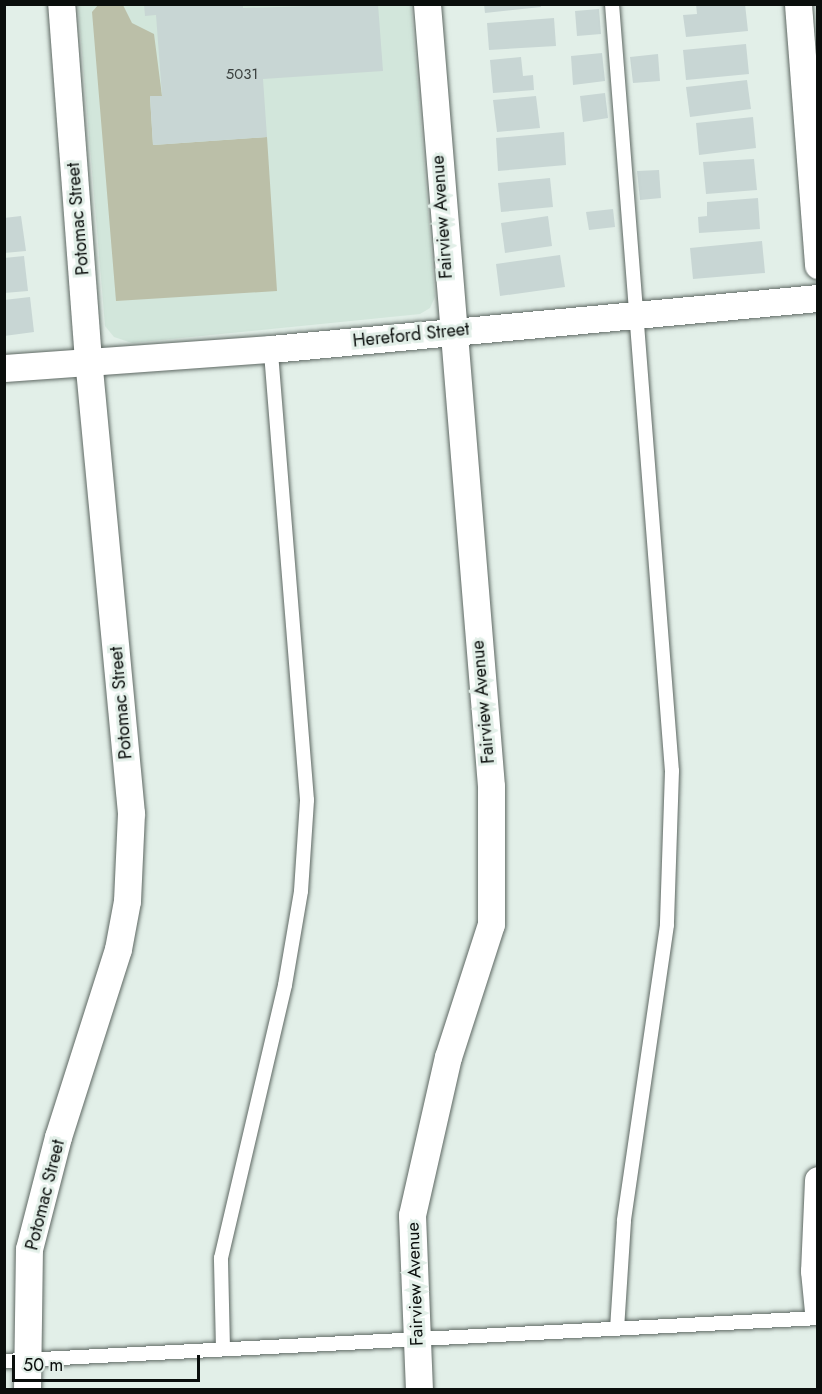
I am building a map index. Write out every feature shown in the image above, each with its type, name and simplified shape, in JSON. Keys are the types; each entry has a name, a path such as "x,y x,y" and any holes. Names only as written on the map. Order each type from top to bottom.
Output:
{"street":[{"name":"Potomac Street","path":"27,1389 15,1360 29,1249 58,1137 118,949 127,901 131,813 88,360 61,4"},
{"name":"Fairview Avenue","path":"419,1389 412,1215 448,1057 491,924 490,786 426,4"},
{"path":"798,4 818,264"},
{"name":"Hereford Street","path":"4,368 88,360 271,349 634,312 818,298"},
{"path":"818,1180 818,1311"}],"lane":[{"path":"612,4 634,312 672,771 672,844 660,990 624,1221 617,1328"},
{"path":"223,1349 221,1258 285,985 301,891 307,800 271,349"},
{"path":"15,1360 416,1341 818,1318"}],"shaded area":[{"path":"78,5 411,5 435,297 430,308 420,314 132,343 114,337 105,326"},
{"path":"98,5 123,5 132,23 154,34 162,96 150,97 153,145 267,137 277,291 116,301 92,12"}],"building":[{"path":"144,4 243,4 243,8 378,4 383,71 263,79 267,137 153,145 150,96 162,96 156,15 145,16"},
{"path":"484,4 540,4 541,7 485,13"},
{"path":"696,4 745,4 748,31 686,37 683,15 697,14"},
{"path":"599,9 601,34 577,36 575,11"},
{"path":"554,18 556,46 489,50 487,23"},
{"path":"746,44 749,74 686,80 683,50"},
{"path":"602,53 605,81 573,85 571,56"},
{"path":"658,54 660,81 633,83 630,57"},
{"path":"521,57 523,76 533,75 534,90 493,93 490,60"},
{"path":"747,80 751,109 690,117 686,87"},
{"path":"605,93 608,118 583,122 580,96"},
{"path":"536,96 540,128 497,132 493,100"},
{"path":"753,117 756,148 699,155 696,123"},
{"path":"564,132 566,165 498,171 496,138"},
{"path":"754,159 757,190 706,194 703,162"},
{"path":"659,170 661,198 640,200 637,171"},
{"path":"550,178 553,207 501,212 498,183"},
{"path":"758,198 760,229 699,233 698,217 707,216 707,202"},
{"path":"613,209 615,227 589,230 586,212"},
{"path":"21,216 26,251 4,253 4,218"},
{"path":"548,216 552,246 505,253 501,223"},
{"path":"762,241 765,273 693,279 690,248"},
{"path":"560,255 565,287 500,296 496,264"},
{"path":"24,256 28,291 4,293 4,258"},
{"path":"30,297 34,332 4,336 4,300"}]}
